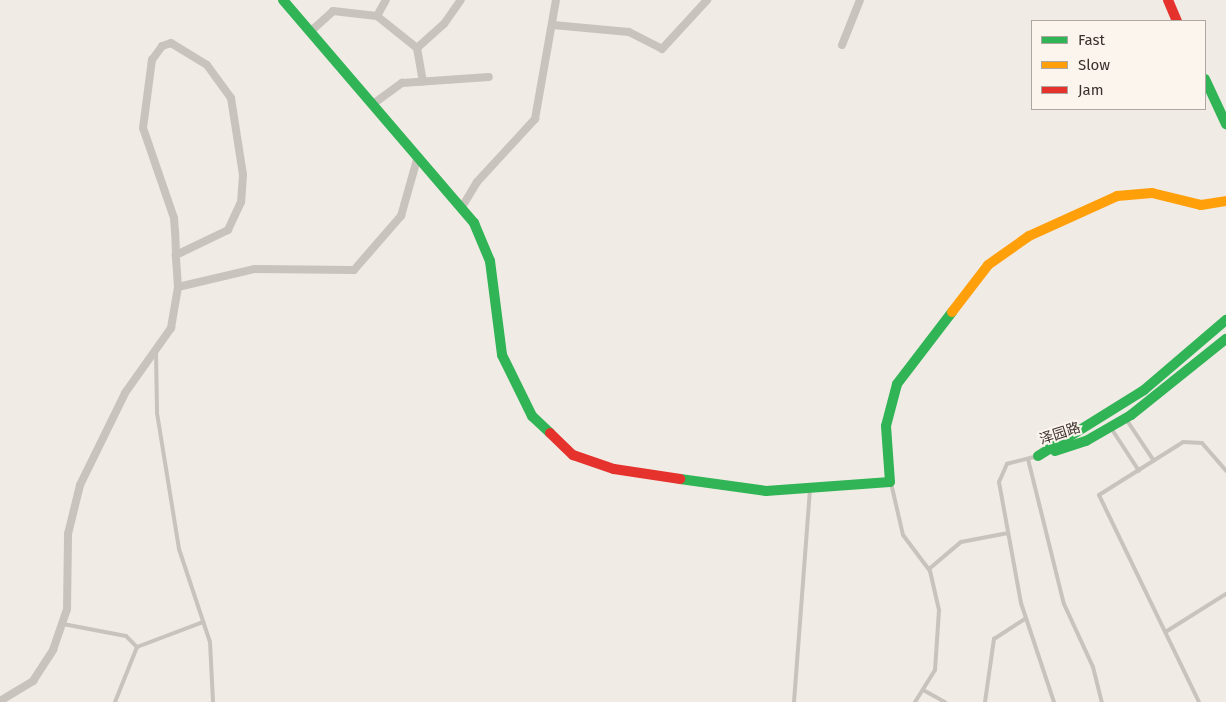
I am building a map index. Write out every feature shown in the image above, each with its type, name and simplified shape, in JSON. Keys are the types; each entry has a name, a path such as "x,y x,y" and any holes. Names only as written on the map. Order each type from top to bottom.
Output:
{"street":[{"path":"283,0 462,207 481,235 490,260 497,332 511,379 532,416 562,446 584,460 614,469 739,490 810,490 890,482 886,426 897,384 988,265 1029,236 1117,196 1152,193 1202,205 1226,201"},
{"path":"377,16 386,0"},
{"path":"417,48 444,24 461,0"},
{"path":"462,207 477,182 535,120 556,0"},
{"path":"553,25 630,32 662,50 707,0"},
{"path":"842,45 860,0"},
{"path":"1168,0 1177,20"},
{"path":"310,32 333,11 377,16 417,48 422,82"},
{"path":"0,701 39,674 63,624 68,594 68,534 80,485 125,393 156,353 171,328 178,287 171,204 142,128 152,60 171,43 208,64 231,98 244,184 238,210 228,230 176,255"},
{"path":"373,104 395,86 489,77"},
{"path":"1206,81 1226,124"},
{"path":"178,287 255,269 354,270 401,216 418,156"},
{"name":"泽园路","path":"1033,458 1144,390 1226,320"},
{"name":"泽园路","path":"1033,458 1111,428 1126,419 1226,339"}],"lane":[{"path":"156,353 157,413 179,548 212,652 213,702"},
{"path":"1126,419 1154,461"},
{"path":"1111,428 1139,471"},
{"path":"1199,702 1167,631 1099,495 1183,442 1197,441 1226,471"},
{"path":"1054,702 1026,618 1008,533 1000,477 1007,464 1033,458 1064,604 1094,667 1102,702"},
{"path":"890,482 903,535 928,569 937,599 940,635 935,670 925,691 915,702"},
{"path":"794,702 810,490"},
{"path":"928,569 961,542 1008,533"},
{"path":"1167,631 1226,594"},
{"path":"984,702 994,639 1026,618"},
{"path":"115,702 137,648 203,622"},
{"path":"63,624 126,636 137,648"},
{"path":"925,691 945,702"}],"traffic: fast":[{"path":"283,0 474,223 490,261 502,355 532,416 550,433"},
{"path":"1206,81 1226,124"},
{"path":"680,479 766,491 890,482 886,426 897,384 952,312"},
{"path":"1038,456 1144,390 1226,320"},
{"path":"1055,451 1086,441 1131,415 1226,339"}],"traffic: slow":[{"path":"952,312 988,265 1029,236 1117,196 1152,193 1201,205 1226,201"}],"traffic: jam":[{"path":"1168,0 1177,20"},
{"path":"550,433 573,455 614,469 680,479"}]}
